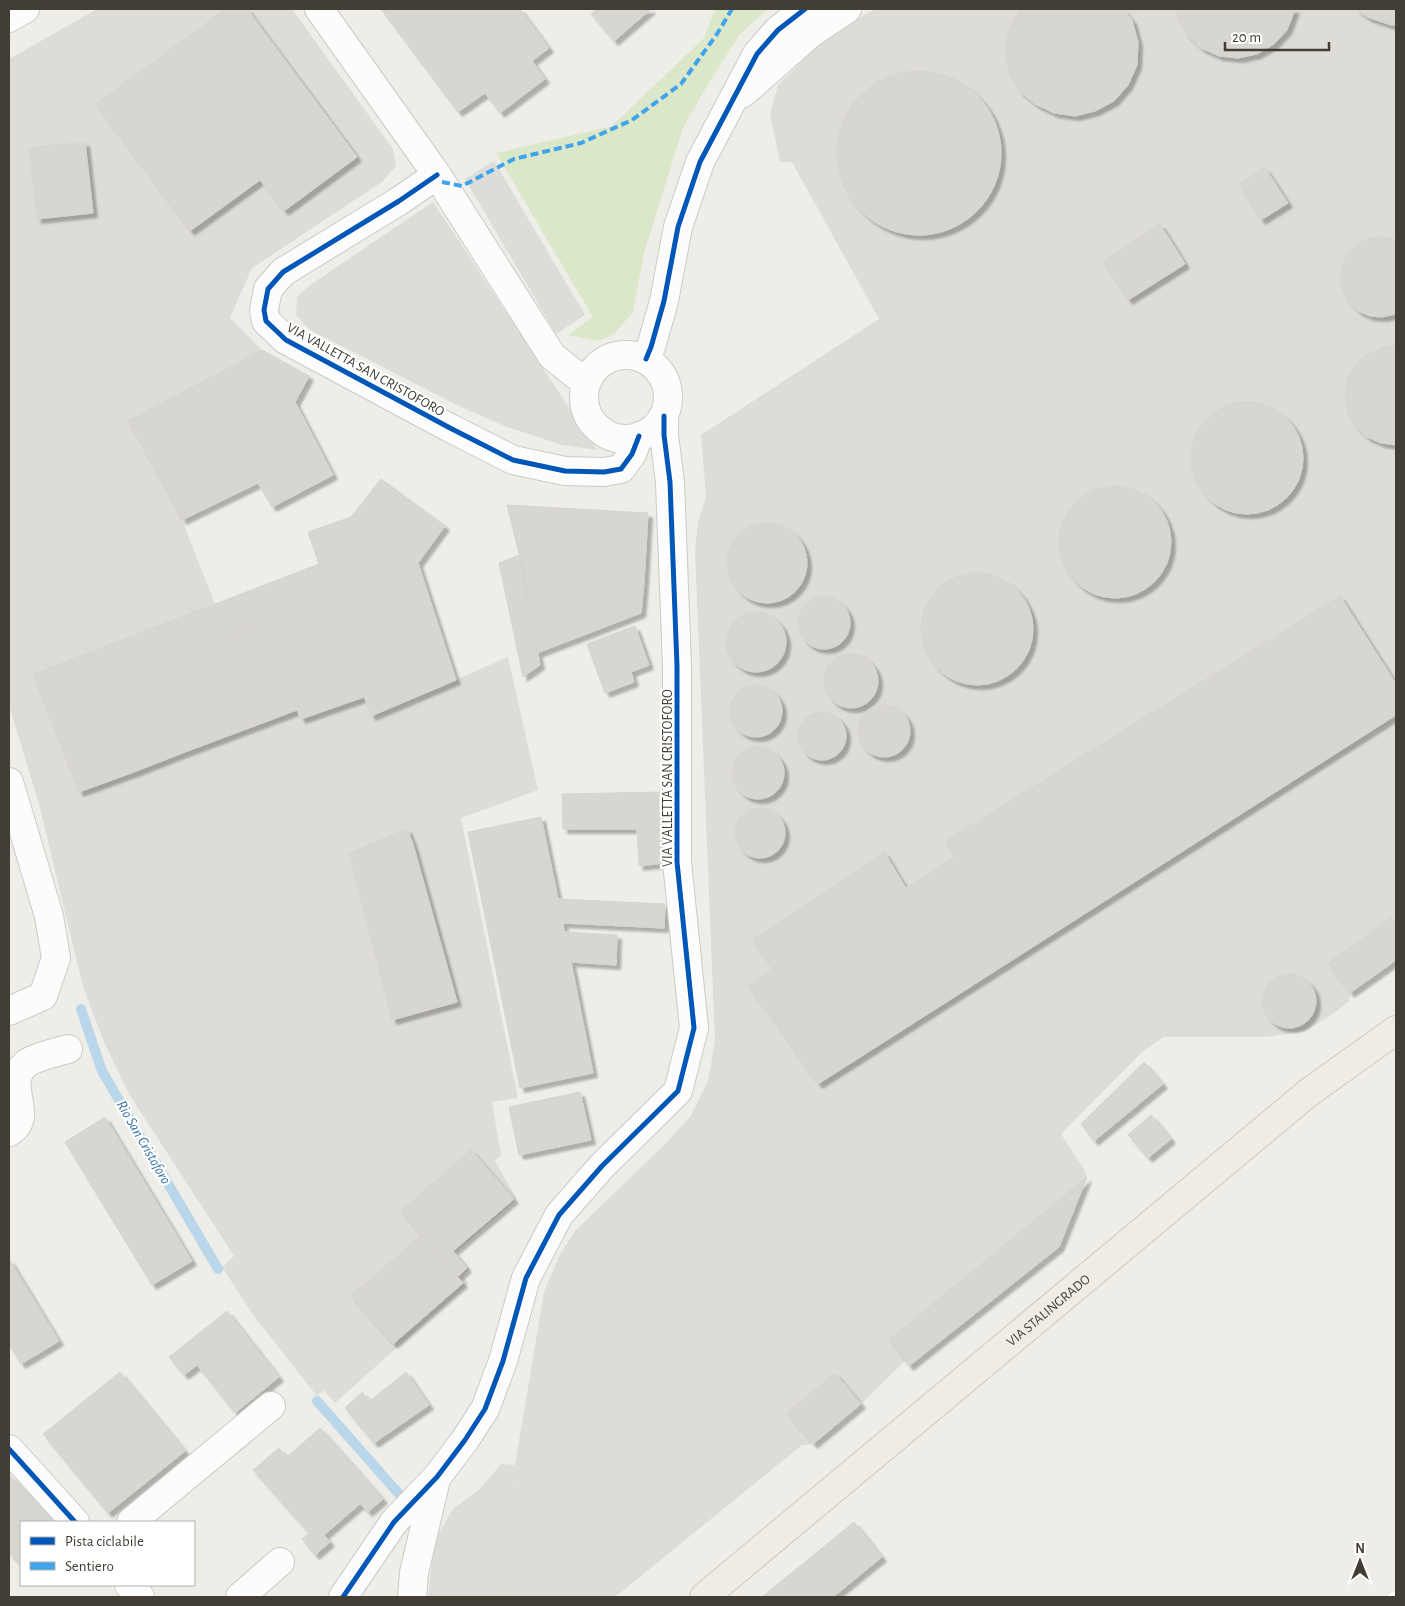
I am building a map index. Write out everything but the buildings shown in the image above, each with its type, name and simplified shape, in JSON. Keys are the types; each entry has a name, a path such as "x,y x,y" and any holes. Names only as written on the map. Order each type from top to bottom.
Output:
{"main road":[{"name":"VIA STALINGRADO","path":"704,1597 1308,1093 1396,1030"}],"street":[{"path":"9,18 25,9"},
{"path":"319,9 437,175 552,356 576,375 589,378"},
{"path":"646,359 652,347 664,301 678,227 700,162 757,54 778,30 805,9"},
{"path":"730,104 811,33 847,9"},
{"name":"VIA VALLETTA SAN CRISTOFORO","path":"437,175 399,201 283,272 268,289 264,310 266,321 286,340 513,460 565,471 604,472 621,469 632,454 639,436"},
{"path":"620,355 633,355 646,359 664,377 668,390 668,403 664,416 658,425 649,432 639,436 625,439 611,436 599,429 590,418 585,405 584,391 589,378 596,367 607,359 620,355"},
{"name":"VIA VALLETTA SAN CRISTOFORO","path":"343,1597 394,1522 437,1477 466,1440 485,1409 503,1361 526,1278 559,1215 602,1166 678,1090 694,1028 677,862 677,666 670,482 664,435 664,416"},
{"path":"9,782 49,916 56,958 43,996 9,1011"},
{"path":"9,1132 14,1129 20,1117 14,1082 18,1071 28,1062 68,1049"},
{"path":"132,1521 271,1406"},
{"path":"9,1449 74,1521"},
{"name":"VIA VALLETTA SAN CRISTOFORO","path":"412,1597 414,1573 437,1477"},
{"path":"240,1597 280,1562"},
{"path":"131,1586 140,1597"}],"shaded area":[{"path":"97,9 292,9 393,149 396,166 382,182 252,268 230,318 262,350 128,421 182,520 215,604 319,564 371,716 508,657 538,790 461,818 518,1098 492,1102 501,1155 495,1161 517,1199 455,1253 470,1269 463,1276 469,1283 335,1403 323,1390 317,1396 253,1315 222,1267 234,1256 129,1094 104,1042 83,987 39,804 9,705 9,59"},
{"path":"875,9 1396,9 1396,960 1350,993 1349,1001 1334,1013 1306,1031 1266,1037 1164,1037 1142,1052 1061,1134 1087,1177 1059,1247 909,1366 905,1361 861,1404 813,1444 802,1445 615,1597 504,1597 515,1465 544,1292 560,1254 576,1230 666,1143 690,1117 708,1081 715,1041 695,551 698,522 706,497 701,435 879,319 792,162 780,162 770,114 778,85 829,35"},
{"path":"494,161 585,315 556,334 465,179"},
{"path":"433,202 597,450 562,445 507,427 459,406 310,330 296,315 297,297 310,285"},
{"path":"501,1464 515,1465 504,1597 428,1597 436,1538 453,1509 480,1489"}],"green space":[{"path":"715,9 768,9 740,34 683,128 644,253 633,312 614,334 599,341 568,335 593,317 496,153 612,126 704,38"}],"waterway":[{"name":"Rio San Cristoforo","path":"81,1009 102,1071 218,1269"},
{"name":"Rio San Cristoforo","path":"317,1401 399,1494"}],"railway":[{"path":"1388,1597 1396,1592"}],"marked path":[{"path":"442,182 462,186 514,159 581,143 632,120 681,84 717,34 732,9"}],"cycle path":[{"path":"646,359 664,301 678,227 700,162 757,54 778,30 805,9"},
{"path":"437,175 399,201 283,272 268,289 264,310 266,321 286,340 513,460 565,471 604,472 621,469 632,454 639,436"},
{"path":"343,1597 394,1522 437,1477 465,1440 485,1409 503,1361 526,1278 559,1215 602,1166 678,1091 694,1028 677,862 677,666 670,482 664,435 664,416"},
{"path":"9,1449 74,1521"}]}
